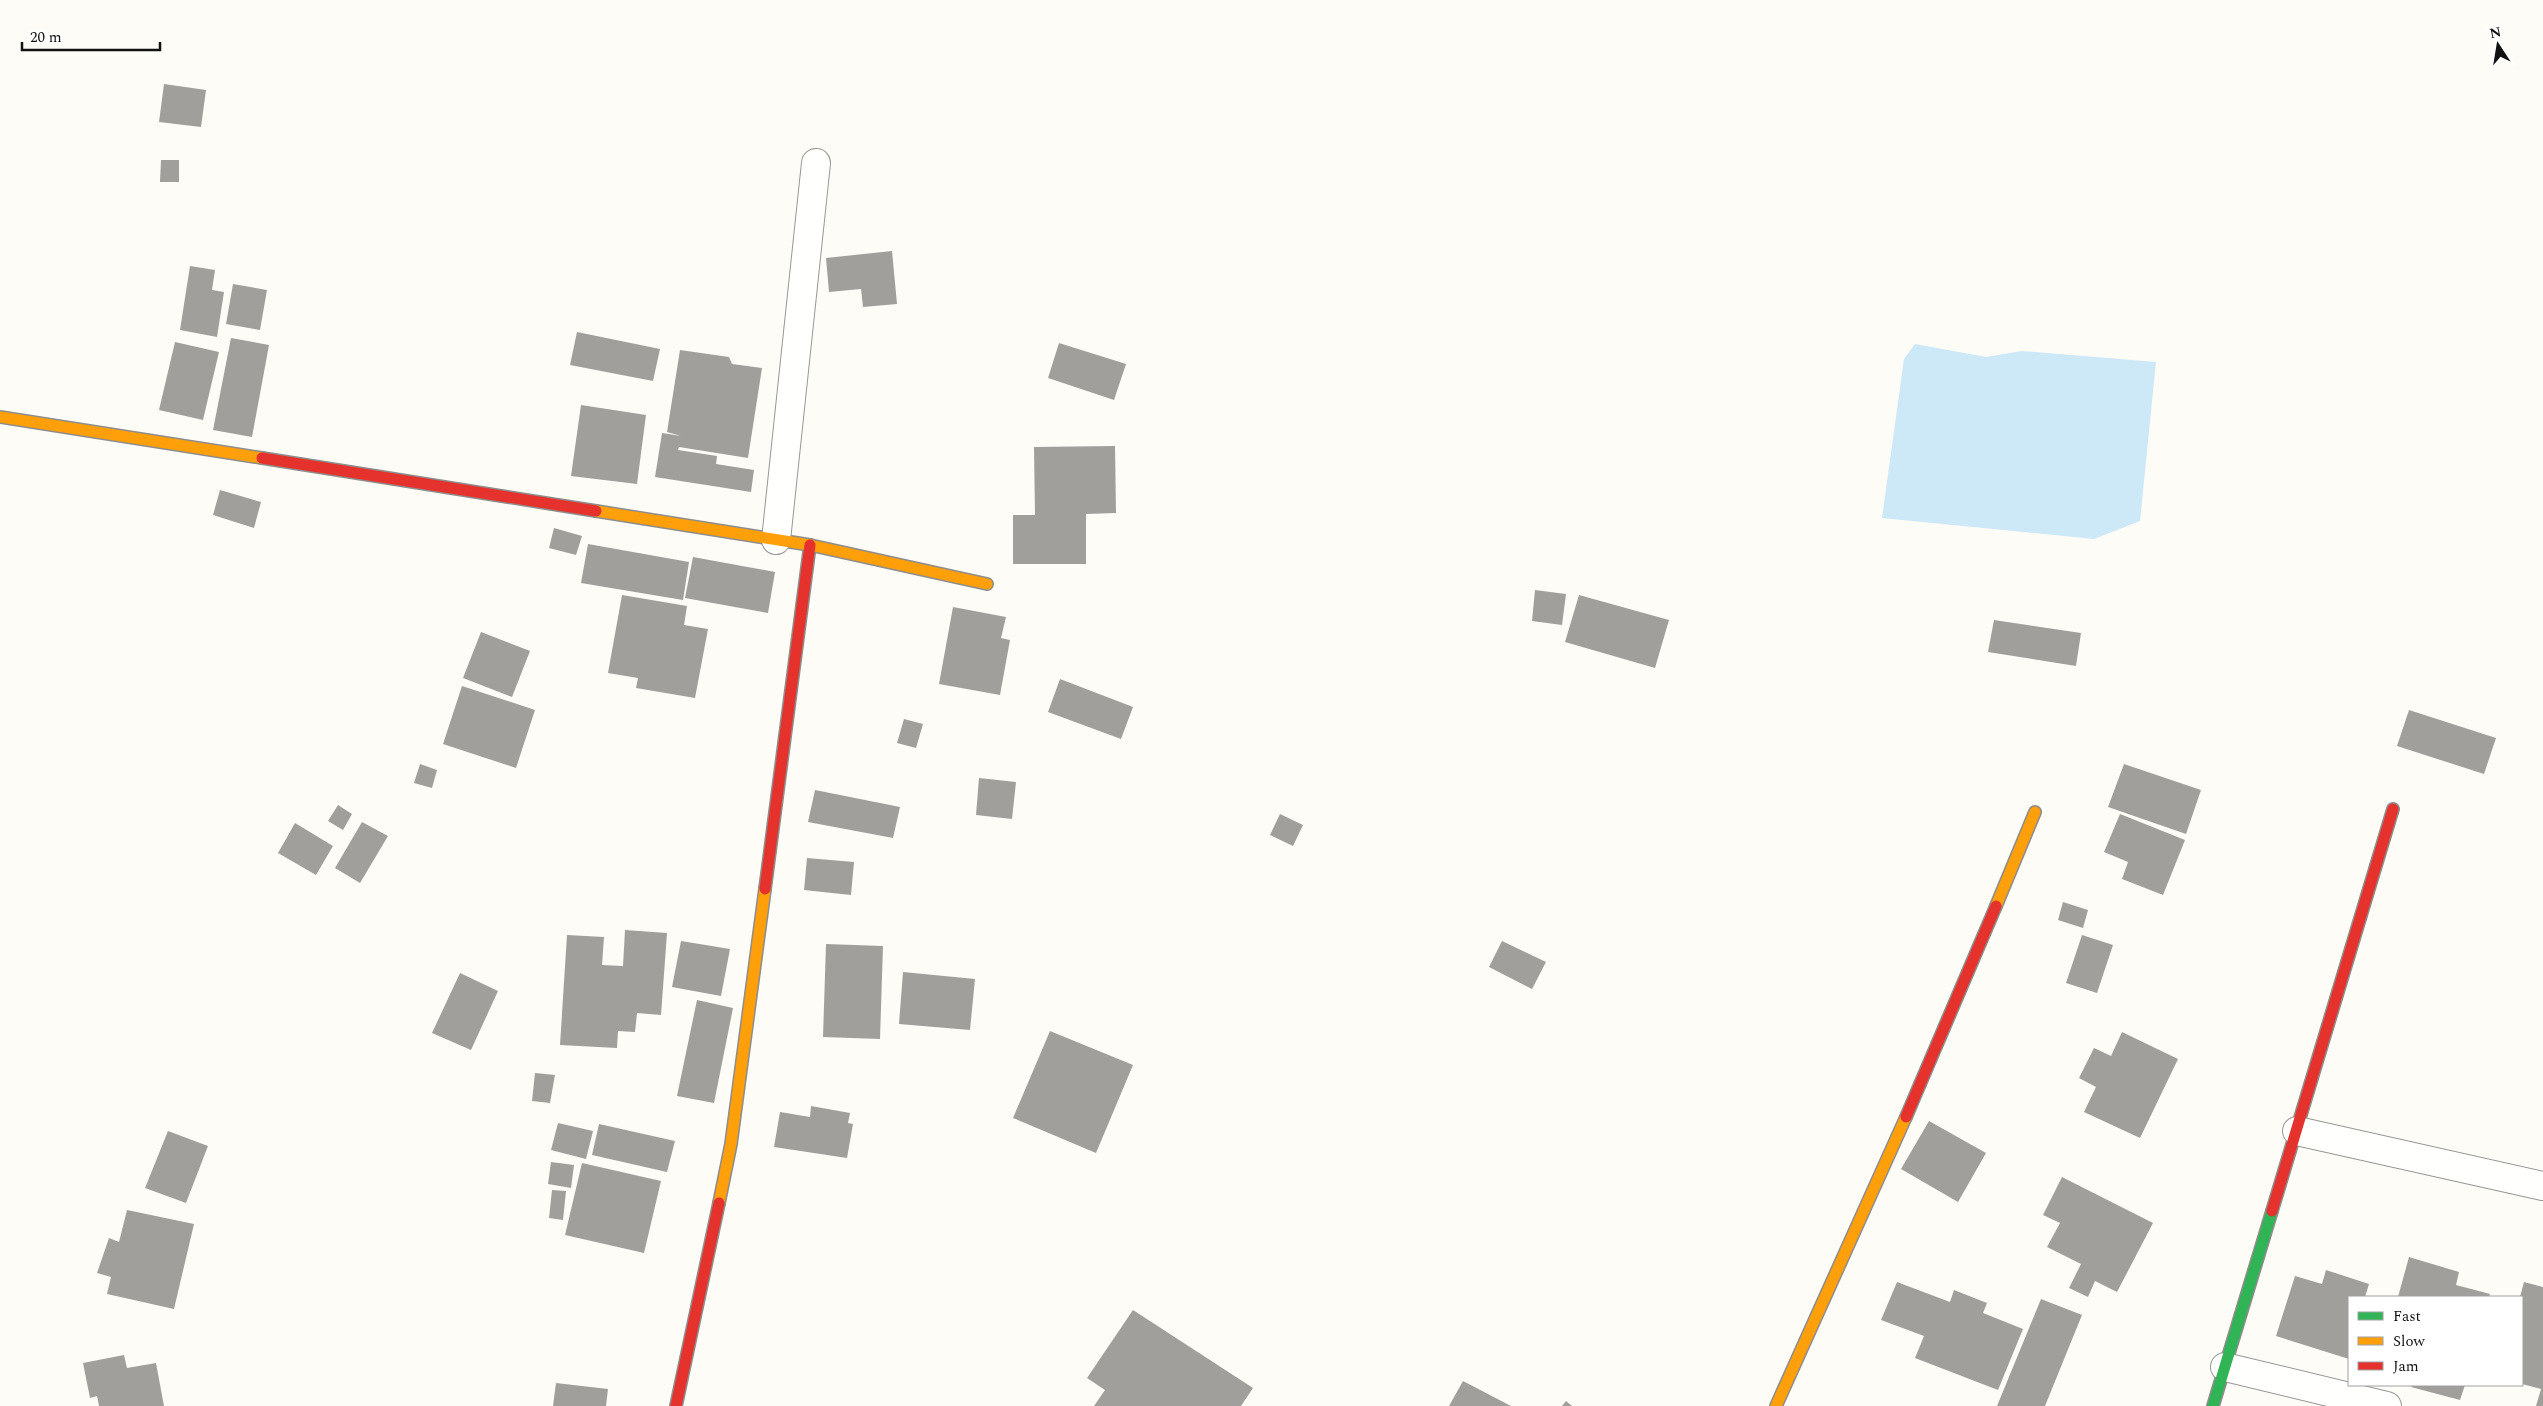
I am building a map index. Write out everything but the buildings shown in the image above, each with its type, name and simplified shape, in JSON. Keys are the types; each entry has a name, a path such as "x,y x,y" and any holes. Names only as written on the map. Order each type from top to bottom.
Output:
{"street":[{"path":"776,540 816,163"},
{"path":"0,417 776,540 987,584"},
{"path":"676,1406 731,1144 810,546"},
{"path":"2213,1406 2393,809"},
{"path":"1776,1406 1950,1018 2036,812"},
{"path":"2297,1131 2543,1186"},
{"path":"2225,1367 2387,1406"}],"water":[{"path":"1915,344 1986,357 2022,351 2156,362 2140,521 2094,539 1882,518 1904,359"}],"traffic: fast":[{"path":"2213,1406 2272,1211"}],"traffic: slow":[{"path":"0,417 262,458"},
{"path":"596,511 810,545 987,584"},
{"path":"1996,906 2035,812"},
{"path":"719,1203 731,1144 765,889"},
{"path":"1776,1406 1906,1117"}],"traffic: jam":[{"path":"262,458 596,511"},
{"path":"765,889 810,545"},
{"path":"2272,1211 2393,809"},
{"path":"1906,1117 1996,906"},
{"path":"676,1406 719,1203"}]}
